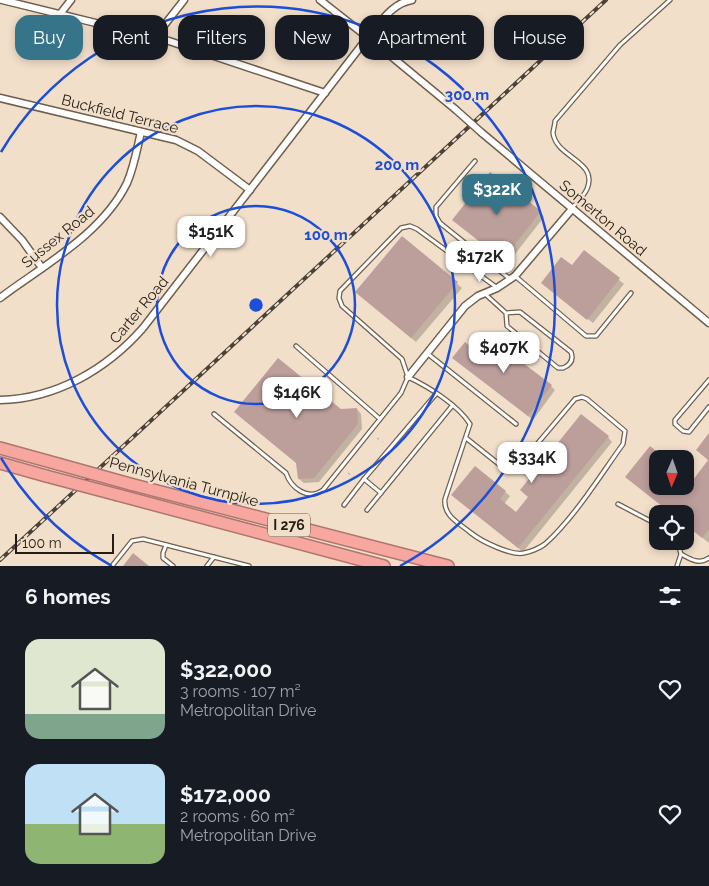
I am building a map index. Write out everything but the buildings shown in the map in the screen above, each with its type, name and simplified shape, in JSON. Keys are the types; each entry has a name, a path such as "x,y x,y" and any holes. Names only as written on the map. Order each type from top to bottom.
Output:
{"highway":[{"name":"Pennsylvania Turnpike","path":"0,448 130,484 448,566"},
{"name":"Pennsylvania Turnpike","path":"0,463 384,566"}],"street":[{"path":"2,0 93,22"},
{"path":"60,14 71,0"},
{"path":"168,22 184,0"},
{"name":"Somerton Road","path":"320,0 359,30"},
{"name":"Carter Road","path":"388,15 394,8 406,1 412,0"},
{"path":"168,42 325,93"},
{"name":"Carter Road","path":"0,400 30,397 61,387 115,357 143,328 359,49"},
{"name":"Somerton Road","path":"395,60 709,323"},
{"name":"Buckfield Terrace","path":"0,98 183,143 198,151 250,190"},
{"name":"Sussex Road","path":"0,298 92,230 111,208 128,181 140,132"},
{"path":"408,376 465,306 484,293 497,288 513,278 572,209"},
{"path":"0,217 22,240 42,268"}],"lane":[{"path":"572,209 586,191 590,180 587,170 557,144 553,132 555,121 620,45 670,0"},
{"path":"475,161 436,207 436,216 440,223 586,336 596,336 631,293"},
{"path":"214,414 286,473 288,482 302,493 318,494 401,393 408,376 402,359 342,306 339,298 340,291 401,228 410,226 417,229 497,288"},
{"path":"484,293 506,313 507,326 558,368 563,368 572,360 571,352 520,312 506,313"},
{"path":"296,346 380,419"},
{"path":"427,354 516,424"},
{"path":"408,376 425,385 464,415 470,424 445,499 444,507 447,514 479,540 505,550 522,554 543,545 564,524 623,444 625,431 587,399 582,397 575,399 516,469 505,469 466,438"},
{"path":"709,380 675,420 675,424 683,432 689,432 709,407"},
{"path":"344,505 436,394"},
{"path":"367,510 452,406"},
{"path":"364,479 381,493"},
{"path":"618,504 649,520"},
{"path":"112,566 132,541 136,539 166,544 249,566"},
{"path":"166,544 163,558 173,566"},
{"path":"677,566 681,554 680,550"},
{"path":"681,554 693,561 704,561 709,558"},
{"path":"207,566 214,556"},
{"path":"234,566 236,562"}],"path":[{"path":"377,438 383,442"},
{"path":"348,473 354,477"}],"railway":[{"path":"0,560 606,0"}]}
